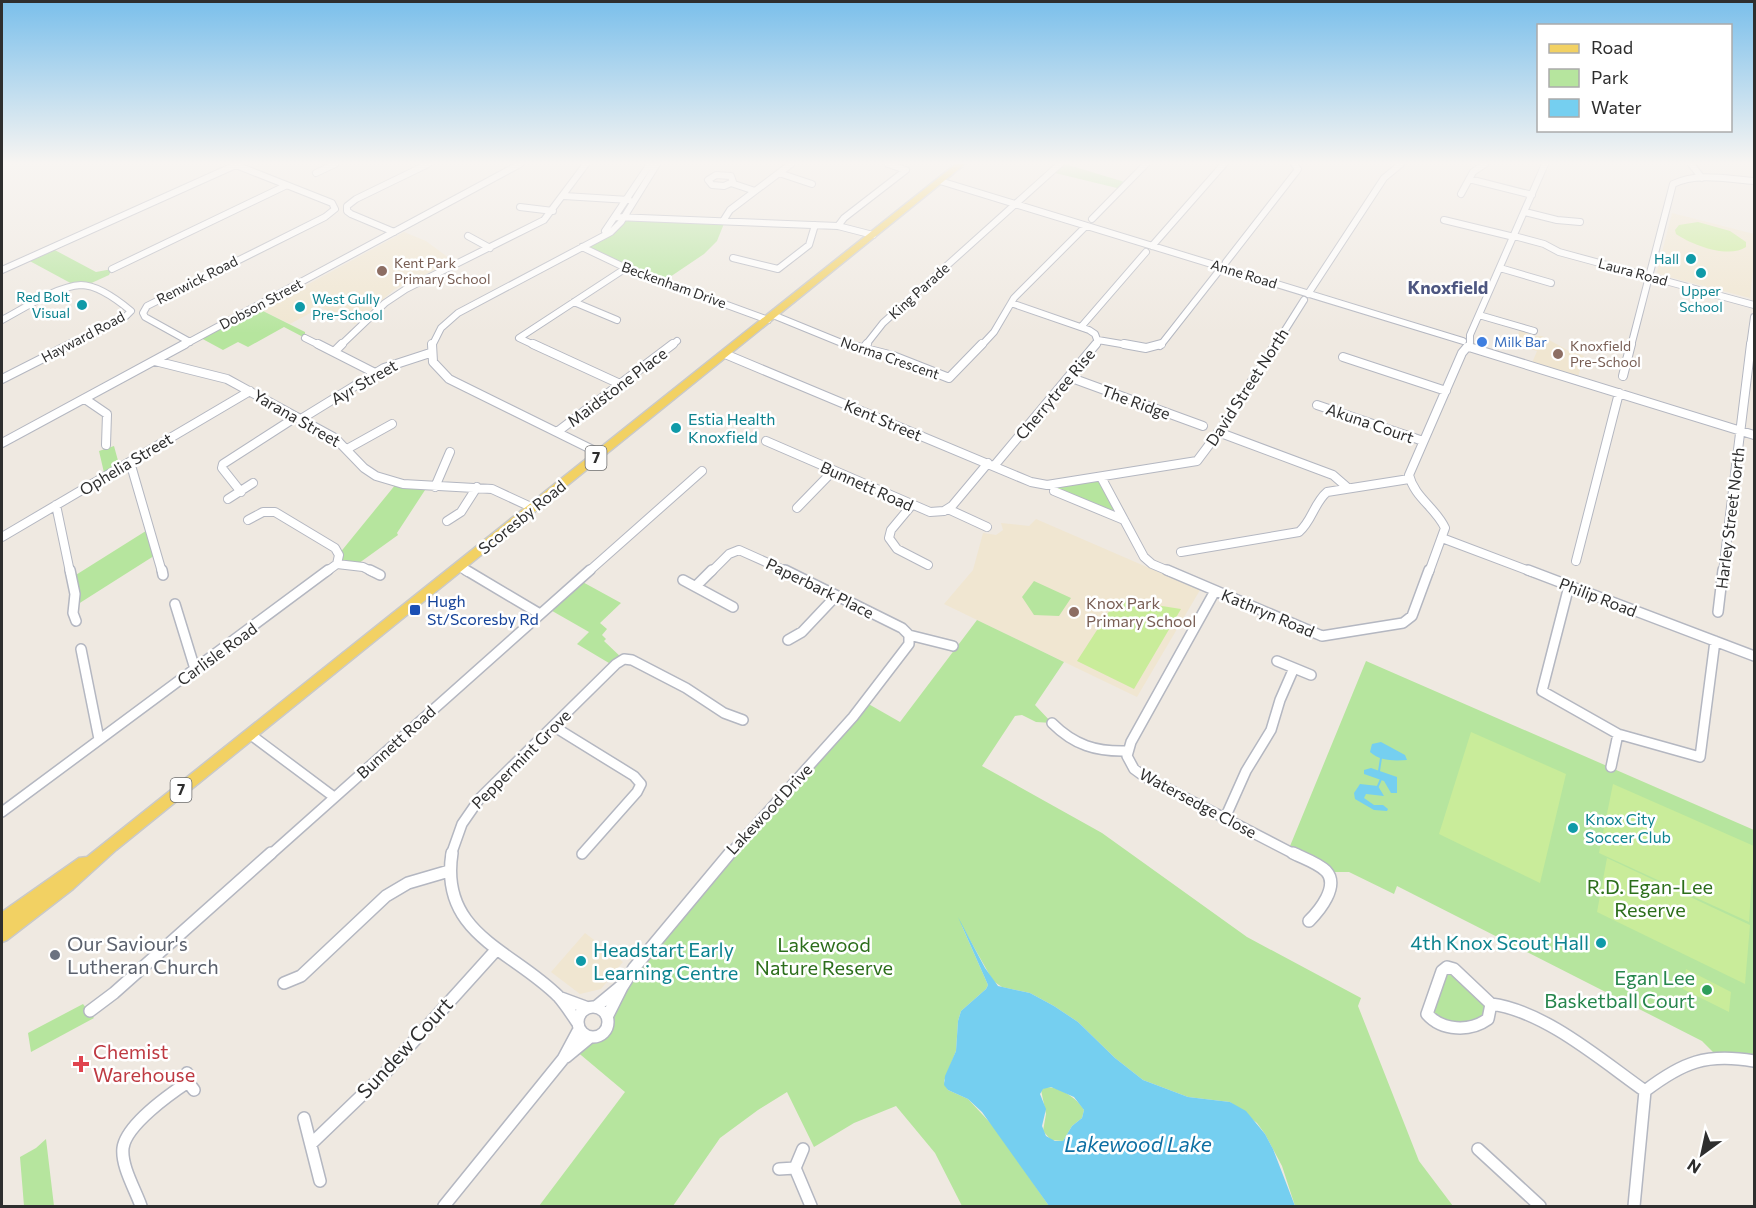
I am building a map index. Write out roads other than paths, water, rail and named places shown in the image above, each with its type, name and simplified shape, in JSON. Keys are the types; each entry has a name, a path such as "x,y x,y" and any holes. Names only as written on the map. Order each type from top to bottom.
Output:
{"main road":[{"name":"Scoresby Road","path":"2,935 8,918 68,884 111,845 891,220"},
{"path":"2,941 8,918"}],"street":[{"path":"2,270 113,220"},
{"path":"112,269 213,220"},
{"name":"Renwick Road","path":"190,342 147,318 144,310 153,302 318,220"},
{"path":"366,220 394,232"},
{"name":"Dobson Street","path":"2,443 416,220"},
{"path":"334,352 399,293 542,220"},
{"path":"590,243 607,230 614,220"},
{"path":"601,454 449,379 435,367 430,353 436,333 452,317 611,232 622,220"},
{"path":"702,220 838,226 873,235"},
{"path":"838,226 842,220"},
{"name":"King Parade","path":"863,349 883,323 998,220"},
{"name":"Anne Road","path":"1068,220 1224,265 1306,297 1445,336 1486,352 1755,435"},
{"path":"1152,246 1175,220"},
{"path":"1098,340 1149,348 1160,346 1259,220"},
{"name":"David Street North","path":"1040,484 1195,462 1202,456 1356,220"},
{"name":"Laura Road","path":"1446,220 1544,244 1559,252 1755,305"},
{"path":"1409,479 1423,441 1521,220"},
{"path":"1561,220 1580,222"},
{"path":"1623,376 1664,220"},
{"path":"733,258 778,269 809,245 814,225"},
{"name":"Norma Crescent","path":"771,317 863,349 893,356 949,378 994,332 1011,303 1086,226"},
{"path":"468,236 490,248"},
{"name":"Beckenham Drive","path":"582,247 626,267 771,317"},
{"path":"1081,327 1146,252"},
{"path":"620,384 519,338 626,267"},
{"path":"1500,268 1551,283"},
{"name":"Hayward Road","path":"2,321 73,287 83,285 131,311 124,318 2,380"},
{"path":"574,302 617,320"},
{"name":"Cherrytree Rise","path":"991,465 1069,377 1098,340 1092,331 1011,303"},
{"path":"1479,315 1534,331"},
{"name":"Harley Street North","path":"1718,612 1755,317"},
{"path":"1088,319 1092,331"},
{"path":"305,338 375,373"},
{"name":"Maidstone Place","path":"556,432 677,341"},
{"name":"Ayr Street","path":"241,492 222,468 223,464 375,373 400,361 430,353"},
{"name":"Kent Street","path":"725,354 1040,484"},
{"path":"1343,357 1446,391"},
{"name":"Yarana Street","path":"155,361 223,377 250,391 335,438 362,467 376,476 403,485 477,487 497,490 533,508"},
{"name":"The Ridge","path":"1069,377 1203,426"},
{"name":"Ophelia Street","path":"2,537 250,391"},
{"path":"1576,561 1619,393"},
{"path":"85,399 108,414 106,445"},
{"name":"Akuna Court","path":"1317,405 1423,441"},
{"path":"347,449 392,423"},
{"path":"1218,432 1334,475 1348,488"},
{"name":"Bunnett Road","path":"766,441 911,506 930,512 948,509"},
{"path":"435,487 450,452"},
{"path":"129,462 163,575"},
{"path":"987,527 948,509 991,465"},
{"name":"Bunnett Road","path":"90,1011 114,993 702,471"},
{"path":"797,508 833,471"},
{"name":"Kathryn Road","path":"1101,477 1147,560 1322,636 1407,621 1412,616 1442,538"},
{"path":"1181,552 1299,532 1306,526 1323,495 1348,488 1409,479"},
{"path":"1409,479 1443,523 1442,538"},
{"path":"228,499 253,483"},
{"path":"447,521 461,512 477,487"},
{"path":"1054,491 1124,520"},
{"path":"56,505 75,594 73,612 76,621"},
{"path":"911,506 891,530 889,538 897,549 928,565"},
{"path":"248,519 267,512 278,513 335,548 339,555 337,564 365,567 380,575"},
{"name":"Philip Road","path":"1442,538 1755,656"},
{"name":"Paperbark Place","path":"696,586 729,554 737,550 902,628 909,635 953,646"},
{"name":"Carlisle Road","path":"2,812 337,564"},
{"path":"460,567 540,614"},
{"path":"683,579 733,607"},
{"path":"1569,586 1542,691 1618,734 1700,757 1715,641"},
{"name":"Watersedge Close","path":"1215,591 1127,751 1128,760 1138,773 1322,868 1329,874 1331,883 1321,909 1309,921"},
{"path":"788,640 802,632 836,596"},
{"path":"175,604 195,669"},
{"name":"Lakewood Drive","path":"608,1015 624,983 712,871 804,773 872,693 909,644 909,635"},
{"path":"81,649 99,740"},
{"name":"Peppermint Grove","path":"578,1026 560,998 471,928 461,916 453,893 449,871 456,839 472,808 616,664 626,658 686,688 726,715 743,720"},
{"path":"1277,661 1311,675"},
{"path":"1225,818 1246,771 1271,730 1282,694 1294,668"},
{"path":"1052,723 1065,736 1093,750 1127,751"},
{"path":"553,726 634,776 641,784 637,792 582,854"},
{"path":"1611,767 1618,734"},
{"path":"251,735 334,797"},
{"path":"284,983 301,976 370,908 386,896 408,883 449,871"},
{"name":"Sundew Court","path":"311,1144 386,1072 497,949"},
{"path":"1491,1004 1488,1019 1477,1025 1443,1026 1431,1021 1427,1014 1440,973 1447,968 1459,972 1491,1004 1515,1009 1555,1029 1599,1057 1645,1091"},
{"name":"Lakewood Drive","path":"593,1007 624,983"},
{"name":"Peppermint Grove","path":"560,998 593,1007"},
{"path":"444,1206 563,1059 589,1038 604,1031 608,1015 602,1008 593,1007 581,1014 563,1059"},
{"path":"578,1026 581,1035 589,1038"},
{"path":"1645,1091 1676,1068 1696,1059 1723,1056 1755,1061"},
{"path":"141,1206 123,1147 134,1129 171,1093 190,1082"},
{"path":"1634,1206 1635,1178 1645,1110 1645,1091"},
{"path":"304,1118 320,1181"},
{"path":"803,1149 795,1168 811,1206"},
{"path":"1478,1149 1540,1206"},
{"path":"779,1169 795,1168"}],"water":[{"path":"1381,742 1405,755 1407,760 1383,759 1370,752 1372,744"},
{"path":"1371,768 1397,777 1397,793 1391,793 1384,781 1364,774 1364,770"},
{"path":"1360,784 1378,786 1384,796 1366,794 1364,798 1374,805 1383,805 1388,809 1387,811 1374,810 1355,799 1354,793"},
{"name":"Lakewood Lake","path":"958,917 985,968 998,986 1030,993 1054,1006 1078,1022 1115,1058 1143,1080 1188,1097 1230,1102 1246,1111 1265,1134 1273,1149 1295,1206 1049,1206 982,1112 968,1099 948,1090 944,1085 945,1076 956,1051 961,1011 988,985","holes":["1051,1087 1074,1097 1084,1110 1082,1118 1072,1126 1063,1141 1055,1141 1046,1136 1042,1126 1046,1109 1040,1094 1043,1089"]}],"waterway":[{"path":"1379,771 1381,758"},
{"path":"1378,786 1381,779"}],"place":[{"name":"Hall","path":"1691,259"},
{"name":"Kent Park Primary School","path":"382,271"},
{"name":"Upper School","path":"1701,273"},
{"name":"Red Bolt Visual","path":"82,305"},
{"name":"West Gully Pre-School","path":"300,307"},
{"name":"Milk Bar","path":"1482,342"},
{"name":"Knoxfield Pre-School","path":"1558,354"},
{"name":"Estia Health Knoxfield","path":"676,428"},
{"name":"Hugh St/Scoresby Rd","path":"415,610"},
{"name":"Knox Park Primary School","path":"1074,612"},
{"name":"Knox City Soccer Club","path":"1573,828"},
{"name":"4th Knox Scout Hall","path":"1601,943"},
{"name":"Our Saviour's Lutheran Church","path":"55,955"},
{"name":"Headstart Early Learning Centre","path":"581,961"},
{"name":"Egan Lee Basketball Court","path":"1707,990"},
{"name":"Chemist Warehouse","path":"81,1064"}],"district":[{"name":"Knoxfield","path":"1448,288"}],"park label":[{"name":"R.D. Egan-Lee Reserve","path":"1650,898"},
{"name":"Lakewood Nature Reserve","path":"824,956"}]}
